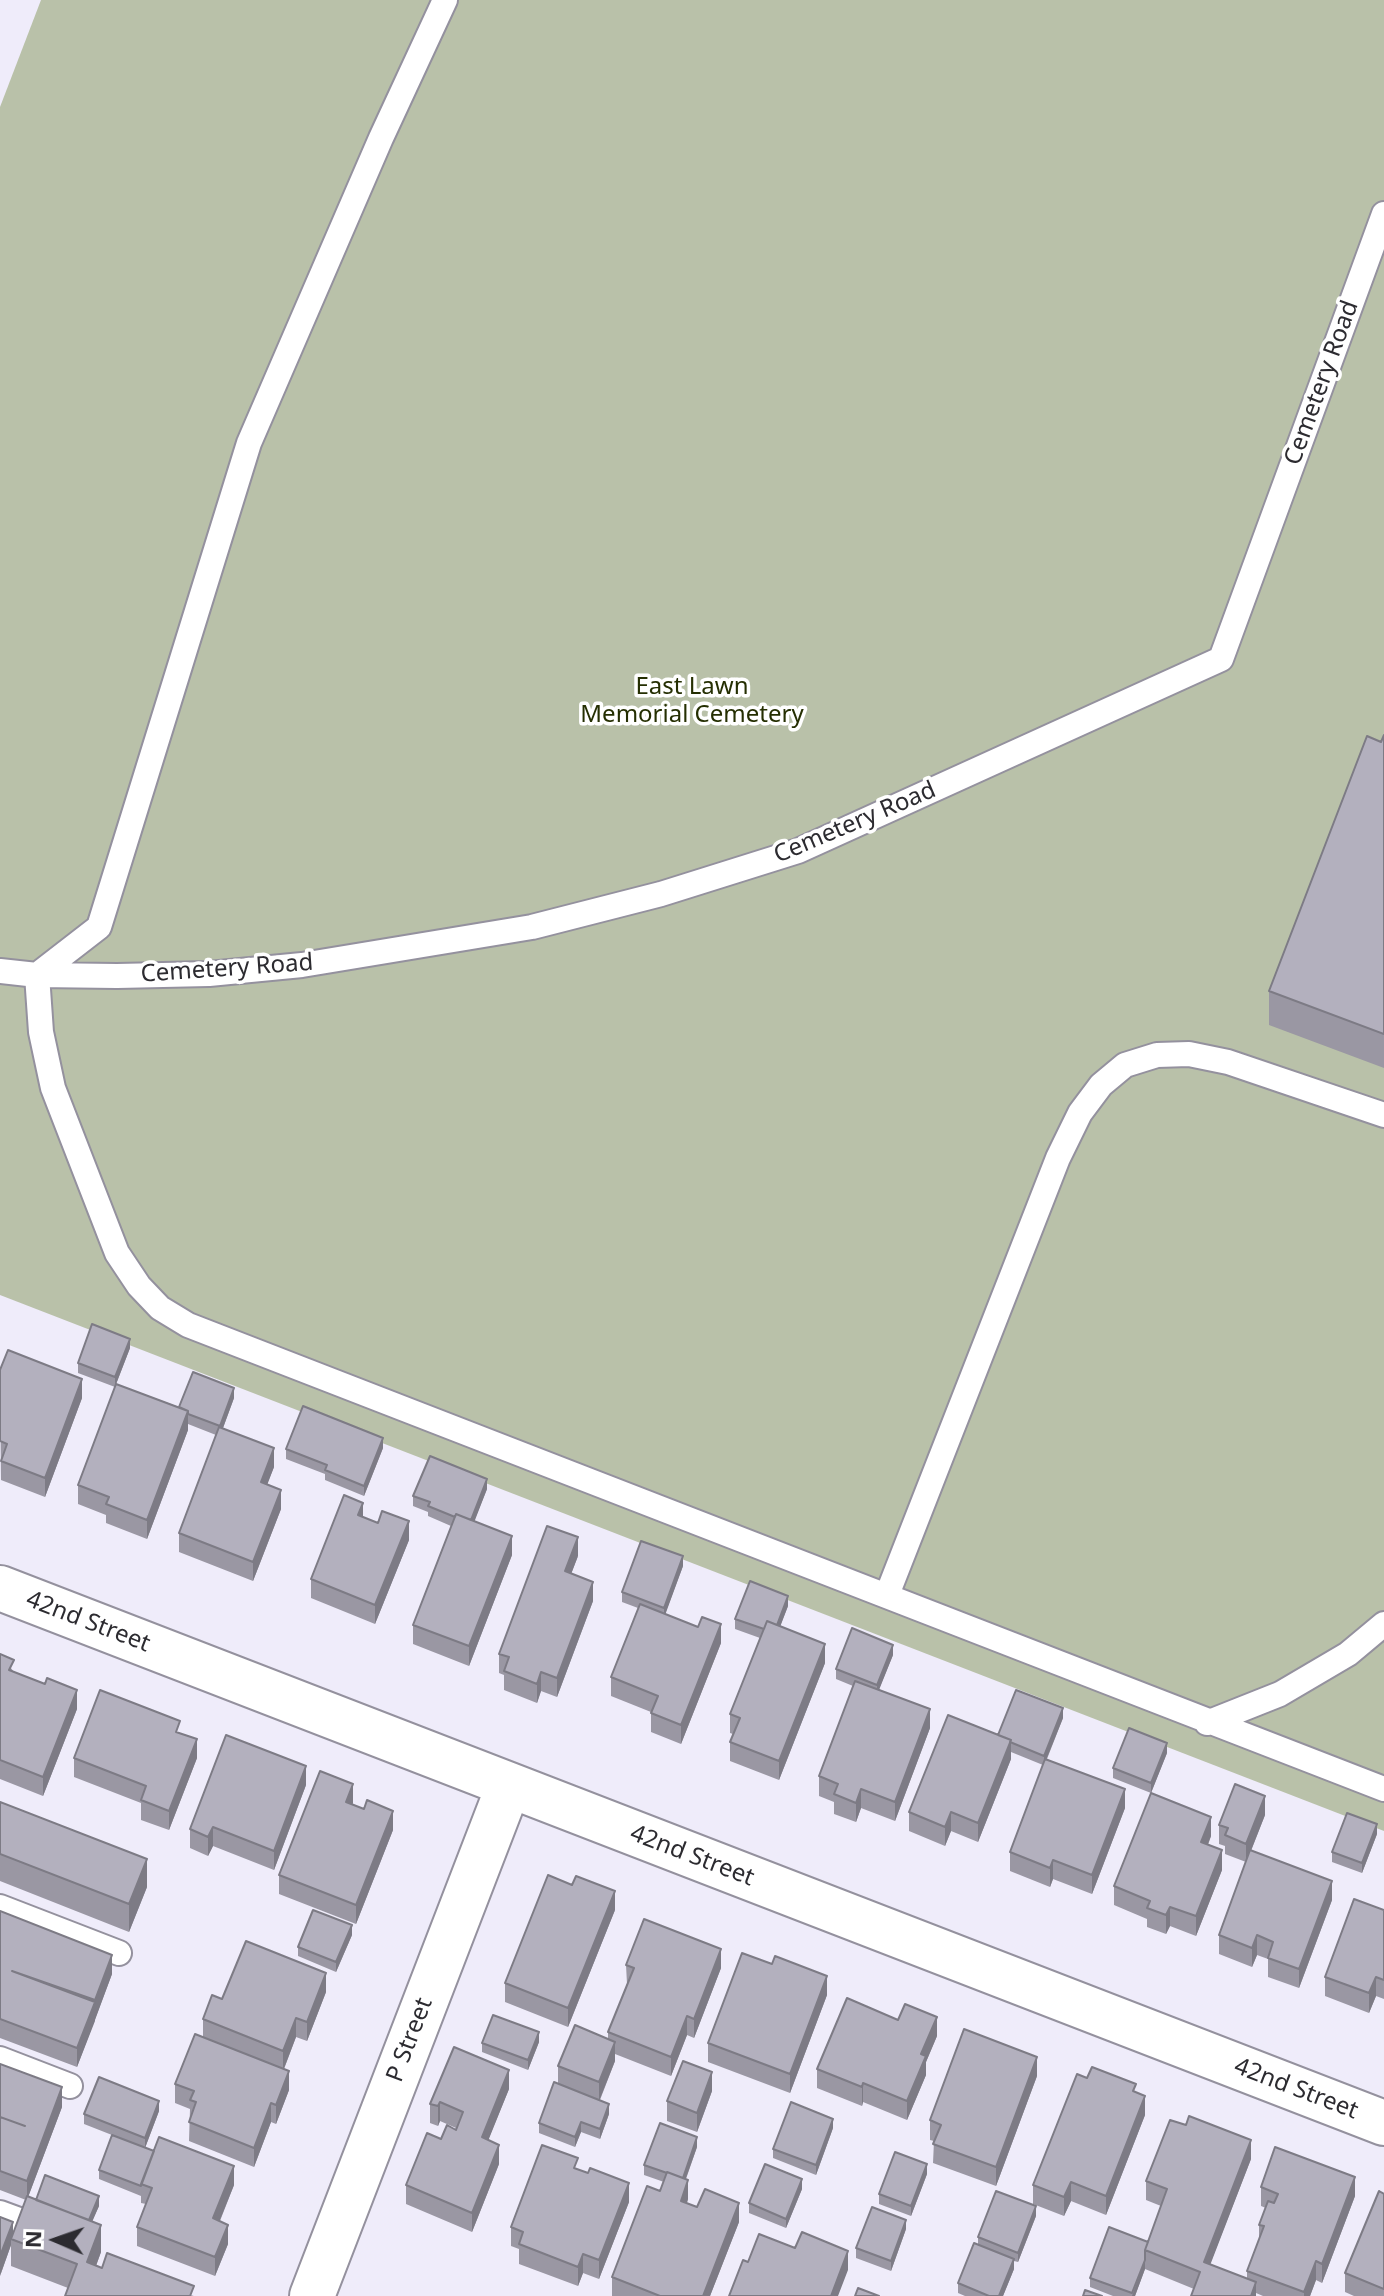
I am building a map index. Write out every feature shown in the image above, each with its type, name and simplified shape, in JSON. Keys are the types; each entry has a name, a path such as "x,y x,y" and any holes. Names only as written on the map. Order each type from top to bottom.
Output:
{"street":[{"name":"42nd Street","path":"0,1588 1384,2123"},
{"name":"P Street","path":"325,2292 509,1785"}],"lane":[{"path":"445,0 381,138 249,443 99,927 37,975 41,1032 53,1088 117,1253 139,1286 160,1308 188,1325 887,1595 1207,1723 1384,1789"},
{"name":"Cemetery Road","path":"0,971 37,975 209,974 302,965 532,927 661,894 798,851 1221,659 1384,214"},
{"path":"887,1595 1058,1158 1080,1113 1101,1085 1125,1065 1157,1055 1189,1054 1228,1062 1384,1115"},
{"path":"1207,1723 1280,1694 1348,1654 1384,1624"},
{"path":"0,1907 119,1953"},
{"path":"0,2059 70,2086"}],"green space":[{"name":"East Lawn Memorial Cemetery","path":"41,0 1384,0 1384,1831 0,1295 0,107"}],"building":[{"path":"1384,735 1384,1034 1269,991 1367,736 1381,742"},
{"path":"92,1324 130,1339 115,1377 78,1363"},
{"path":"8,1350 82,1379 45,1478 1,1461 7,1444 0,1441 0,1370"},
{"path":"193,1372 234,1388 220,1426 188,1414 179,1407"},
{"path":"116,1384 188,1411 147,1520 106,1504 109,1497 78,1485"},
{"path":"303,1406 383,1438 364,1486 325,1470 327,1465 286,1449"},
{"path":"219,1427 274,1448 261,1482 281,1490 253,1562 179,1533"},
{"path":"430,1456 487,1479 471,1520 428,1506 430,1502 413,1496"},
{"path":"344,1495 363,1503 358,1515 378,1523 382,1511 409,1521 375,1605 311,1579"},
{"path":"456,1514 512,1536 469,1646 413,1625"},
{"path":"547,1526 578,1537 565,1571 593,1582 557,1678 541,1672 537,1684 504,1671 509,1657 499,1654"},
{"path":"641,1541 683,1556 664,1608 622,1592"},
{"path":"750,1581 788,1596 777,1625 767,1621 764,1629 735,1619"},
{"path":"640,1604 698,1627 702,1617 721,1624 681,1725 651,1713 658,1696 611,1677"},
{"path":"767,1621 825,1644 779,1761 730,1742 740,1718 730,1714"},
{"path":"852,1628 893,1645 877,1685 836,1669"},
{"path":"0,1654 14,1660 9,1670 45,1684 47,1678 77,1690 43,1777 0,1760"},
{"path":"855,1681 930,1709 895,1802 861,1789 856,1803 834,1794 838,1784 819,1776"},
{"path":"100,1690 180,1721 176,1732 197,1739 169,1811 141,1800 146,1786 74,1758"},
{"path":"1016,1690 1063,1708 1044,1756 998,1735"},
{"path":"948,1715 1011,1740 978,1823 951,1812 945,1827 909,1812"},
{"path":"1129,1728 1167,1743 1151,1783 1113,1768"},
{"path":"226,1735 306,1766 274,1851 213,1827 208,1837 190,1829"},
{"path":"1045,1759 1125,1789 1092,1875 1053,1860 1050,1868 1010,1852"},
{"path":"320,1771 353,1784 346,1802 364,1809 367,1800 393,1811 356,1905 279,1875"},
{"path":"1235,1784 1265,1796 1246,1844 1225,1835 1228,1828 1219,1825"},
{"path":"1151,1793 1211,1817 1201,1842 1222,1850 1196,1916 1170,1907 1166,1915 1147,1908 1150,1901 1114,1886"},
{"path":"0,1802 147,1859 129,1904 0,1854"},
{"path":"1347,1813 1377,1824 1362,1863 1332,1852"},
{"path":"1250,1850 1332,1881 1299,1969 1268,1958 1273,1942 1257,1935 1252,1948 1219,1935"},
{"path":"548,1875 572,1885 576,1876 615,1891 568,2008 505,1983"},
{"path":"1354,1899 1384,1910 1384,1980 1376,1977 1369,1993 1325,1977"},
{"path":"313,1910 352,1925 336,1962 298,1947"},
{"path":"0,1911 112,1955 95,2000 12,1971 95,2002 77,2048 0,2019"},
{"path":"644,1919 721,1949 694,2019 687,2016 671,2057 608,2032 634,1968 626,1965"},
{"path":"246,1941 326,1973 307,2022 296,2018 283,2051 203,2019 212,1995 222,1999"},
{"path":"742,1953 772,1964 775,1956 827,1976 790,2074 708,2043"},
{"path":"847,1998 898,2020 905,2004 937,2017 921,2054 926,2056 907,2101 817,2069"},
{"path":"493,2015 539,2032 528,2060 482,2043"},
{"path":"575,2025 615,2042 599,2082 558,2066"},
{"path":"964,2029 1037,2057 996,2167 933,2144 941,2125 930,2120"},
{"path":"195,2034 289,2071 276,2105 271,2103 254,2148 189,2122 196,2102 190,2100 194,2091 175,2084"},
{"path":"454,2047 509,2070 482,2137 499,2145 472,2213 406,2185 427,2133 441,2139 447,2125 456,2130 463,2112 440,2102 438,2106 430,2104"},
{"path":"683,2061 712,2072 697,2113 667,2101"},
{"path":"0,2064 62,2087 27,2181 0,2171"},
{"path":"1092,2067 1136,2084 1133,2091 1145,2096 1106,2196 1071,2182 1064,2197 1033,2185 1077,2074 1087,2078"},
{"path":"99,2077 159,2101 145,2138 84,2114"},
{"path":"554,2082 609,2104 600,2129 581,2122 575,2137 539,2123"},
{"path":"791,2102 833,2119 816,2165 773,2149"},
{"path":"1189,2116 1251,2140 1204,2262 1256,2282 1251,2296 1191,2296 1200,2272 1145,2250 1167,2189 1146,2181 1170,2120 1186,2125"},
{"path":"660,2123 697,2137 683,2178 644,2165"},
{"path":"112,2135 154,2151 141,2186 99,2170"},
{"path":"159,2137 234,2166 213,2218 228,2225 215,2257 137,2227 152,2188 141,2184"},
{"path":"542,2145 578,2158 574,2168 588,2173 590,2168 629,2183 599,2260 583,2254 578,2267 519,2244 523,2232 511,2227"},
{"path":"1275,2147 1355,2177 1322,2264 1316,2261 1304,2292 1247,2271 1264,2226 1259,2225 1268,2201 1274,2203 1278,2194 1261,2187"},
{"path":"895,2152 927,2164 911,2206 879,2194"},
{"path":"765,2164 802,2179 786,2219 749,2203"},
{"path":"667,2172 688,2180 681,2201 697,2207 705,2189 739,2203 703,2296 660,2296 612,2277 647,2186 660,2191"},
{"path":"45,2175 99,2196 89,2220 36,2200"},
{"path":"996,2191 1036,2206 1018,2253 978,2237"},
{"path":"1379,2191 1384,2194 1384,2289 1345,2273"},
{"path":"27,2196 101,2225 87,2262 102,2268 107,2253 194,2286 190,2296 65,2296 77,2264 11,2239"},
{"path":"872,2207 906,2220 891,2261 856,2248"},
{"path":"0,2217 13,2222 0,2256"},
{"path":"1109,2227 1148,2242 1145,2260 1132,2293 1090,2278"},
{"path":"802,2232 848,2251 831,2296 729,2296 743,2260 748,2262 759,2234 795,2248"},
{"path":"974,2243 1014,2259 999,2296 989,2296 958,2283"},
{"path":"858,2288 879,2296 855,2296"},
{"path":"1085,2290 1102,2296 1083,2296"}]}
